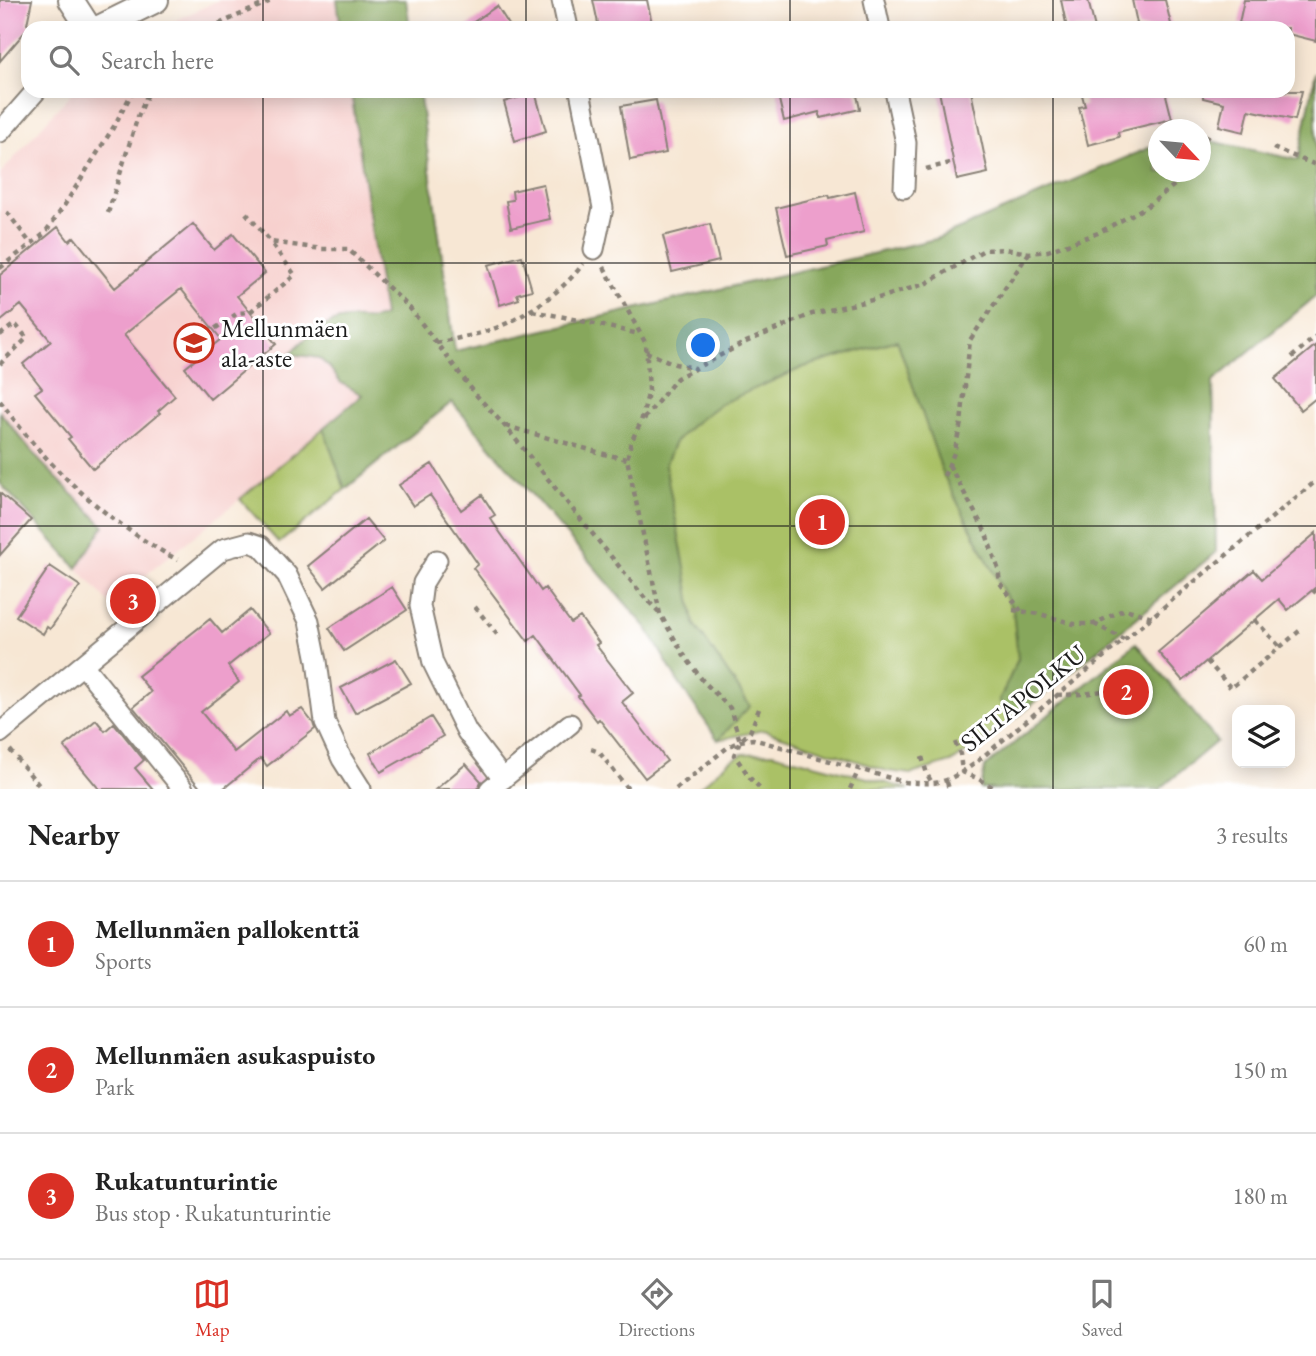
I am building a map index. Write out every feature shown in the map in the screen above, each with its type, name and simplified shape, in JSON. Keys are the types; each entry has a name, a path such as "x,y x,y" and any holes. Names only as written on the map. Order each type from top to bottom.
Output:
{"street":[{"path":"71,0 84,21"},
{"path":"113,21 156,0"},
{"path":"562,0 566,21"},
{"path":"874,0 878,21"},
{"path":"0,132 30,98"},
{"path":"581,98 603,208 594,249"},
{"path":"896,98 906,143 904,181"},
{"path":"3,739 83,665 223,549 249,542 261,546 287,575 309,621 325,722 360,789"},
{"path":"437,560 423,583 420,606 433,663 496,784 570,724"},
{"path":"83,665 183,789"}],"path":[{"path":"226,21 273,0"},
{"path":"0,268 44,234 113,128 129,98"},
{"path":"108,213 146,98"},
{"path":"1273,148 1316,165"},
{"path":"904,181 954,162"},
{"path":"641,422 677,378 746,342 812,314 925,284 984,250 1005,249 1029,253 1048,251 1098,233 1146,207 1178,182"},
{"path":"7,212 31,244"},
{"path":"196,327 213,330 238,313 250,312 295,275 246,213"},
{"path":"271,242 322,249 348,249 409,307 477,396 660,614 703,681 730,708 740,741 734,755 761,789"},
{"path":"436,343 491,330 531,311 573,277 594,249 646,344 649,390 641,422 627,458 660,614"},
{"path":"944,476 954,453 961,423 970,340 1029,253"},
{"path":"531,311 639,334"},
{"path":"0,335 15,324 27,338 0,364"},
{"path":"1292,357 1316,336"},
{"path":"646,352 675,364 695,368"},
{"path":"0,401 41,452 83,494 158,549 180,561"},
{"path":"504,425 627,458"},
{"path":"949,464 985,531 998,568 1000,583 1021,611"},
{"name":"SILTAPOLKU","path":"740,741 760,740 904,782 947,782 974,764 1316,481"},
{"path":"475,607 500,638"},
{"path":"1013,610 1040,614 1074,624 1094,624 1125,609 1152,617"},
{"path":"1255,620 1280,646"},
{"path":"1094,624 1125,639"},
{"path":"1207,661 1231,688 1303,628"},
{"path":"1056,695 1134,688"},
{"path":"676,789 727,747 750,732 760,709"},
{"path":"3,739 42,789"},
{"path":"955,742 960,754 962,772 996,789"},
{"path":"591,749 599,752 628,789"},
{"path":"922,757 932,783"},
{"path":"850,789 859,769"},
{"path":"947,782 949,789"}],"shaded area":[{"path":"219,0 337,0 340,21 175,21"},
{"name":"Mellunmäen ala-aste","path":"67,98 352,98 393,370 110,604 0,483 0,174"}],"green space":[{"path":"337,0 406,0 409,21 340,21"},
{"path":"1316,72 1316,296 1213,381 1216,552 1017,717 954,761 911,774 887,771 763,730 718,740 677,680 647,628 452,402 279,543 240,499 393,369 352,98 420,98 455,351 936,239 1148,148 1148,182 1211,182 1211,141 1298,160"},
{"path":"1316,72 1316,296 1213,381 1216,552 1017,717 999,701 1018,659 1013,610 944,476 897,340 804,367 720,404 675,442 665,465 694,623 750,706 718,740 677,680 647,628 452,402 345,489 323,428 362,395 340,382 319,358 290,354 308,337 330,323 384,316 352,98 420,98 455,351 936,239 1148,148 1148,182 1211,182 1211,141 1298,160"},
{"path":"0,412 39,460 104,526 77,568 0,483"},
{"path":"1136,643 1217,741 1160,789 981,789 985,767"},
{"path":"772,753 909,789 698,789 729,761 743,754"}],"building":[{"path":"0,0 32,0 28,21 21,21 21,36 0,61"},
{"path":"593,0 647,0 652,21 598,21"},
{"path":"1061,0 1088,0 1093,21 1066,21"},
{"path":"1132,0 1165,0 1170,21 1136,21"},
{"path":"1244,0 1316,0 1316,41 1295,36 1295,21 1239,21"},
{"path":"497,6 507,21 475,21"},
{"path":"1295,91 1302,91 1295,120 1249,110 1244,132 1219,126 1224,103 1203,98 1295,98"},
{"path":"516,98 537,98 546,131 515,141 504,102"},
{"path":"779,98 858,98 860,109 821,118 819,112 784,121"},
{"path":"940,98 972,98 988,173 957,180"},
{"path":"1083,98 1167,98 1172,119 1148,119 1148,125 1118,132 1119,137 1088,145 1079,107 1085,106"},
{"path":"656,100 666,153 630,160 621,106"},
{"path":"543,184 550,219 511,228 506,201 513,200 512,191"},
{"path":"855,192 864,232 827,241 828,246 787,255 776,208 829,195 830,198"},
{"path":"193,224 214,250 233,234 265,273 237,296 276,344 210,399 185,368 221,339 181,289 124,335 175,396 158,411 160,413 93,469 35,393 42,388 23,364 51,341 21,305 0,322 0,275 58,227 69,241 74,237 115,288"},
{"path":"710,224 719,261 672,272 663,236"},
{"path":"522,256 532,290 517,294 519,299 500,305 488,265"},
{"path":"1316,345 1316,398 1301,410 1275,379"},
{"path":"432,464 461,510 482,495 495,515 490,518 541,591 545,588 571,623 580,617 599,643 596,645 633,693 622,702 667,761 645,778 599,719 597,721 536,635 528,641 473,568 478,564 430,495 413,506 399,485"},
{"path":"0,493 31,520 0,555"},
{"path":"366,519 384,541 325,588 308,566"},
{"path":"1316,533 1316,587 1288,610 1279,599 1183,681 1158,652 1254,570 1262,579"},
{"path":"50,566 80,586 50,629 47,627 43,634 16,616"},
{"path":"392,587 407,610 344,651 329,628"},
{"path":"250,610 269,633 228,666 239,682 201,712 234,752 286,711 289,716 302,709 315,729 267,766 261,758 223,789 201,789 133,707 151,692 138,676 210,619 222,633"},
{"path":"396,659 411,683 355,713 341,688"},
{"path":"431,717 443,736 381,772 370,753"},
{"path":"96,720 105,731 114,723 144,760 135,768 153,789 99,789 64,747"},
{"path":"466,764 481,781 478,789 436,789"}],"place":[{"name":"Mellunmäen ala-aste","path":"194,343"},
{"name":"Mellunmäen pallokenttä","path":"822,522"},
{"name":"Rukatunturintie","path":"133,601"},
{"name":"Mellunmäen asukaspuisto","path":"1126,692"}]}
